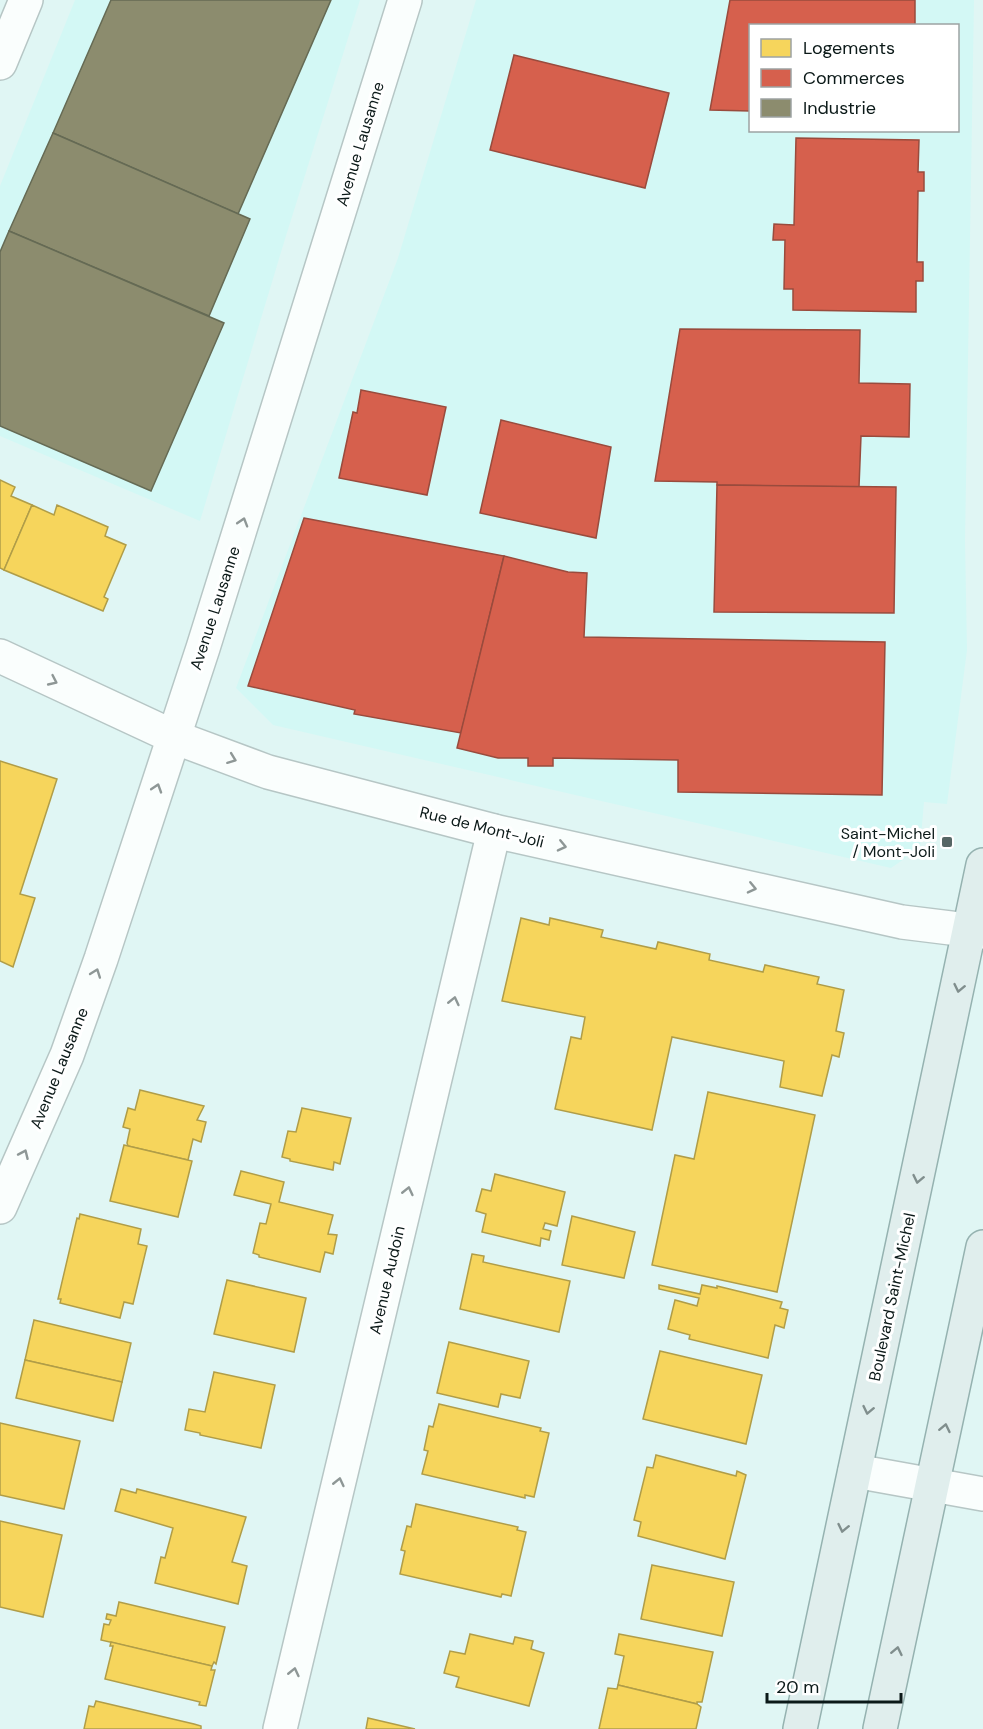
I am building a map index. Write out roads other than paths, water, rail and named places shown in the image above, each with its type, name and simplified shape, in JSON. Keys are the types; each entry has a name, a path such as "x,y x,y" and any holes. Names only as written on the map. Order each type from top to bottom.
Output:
{"main road":[{"name":"Boulevard Saint-Michel","path":"800,1729 855,1471 977,931 983,866"},
{"path":"880,1729 983,1247"}],"street":[{"path":"0,63 27,0"},
{"name":"Avenue Lausanne","path":"0,1207 67,1055 101,959 207,637 405,0"},
{"name":"Rue de Mont-Joli","path":"0,656 174,737 268,772 494,831 902,922 977,931"},
{"name":"Avenue Audoin","path":"280,1729 494,831"},
{"path":"855,1471 983,1494"}],"place":[{"name":"Saint-Michel / Mont-Joli","path":"947,842"}]}
